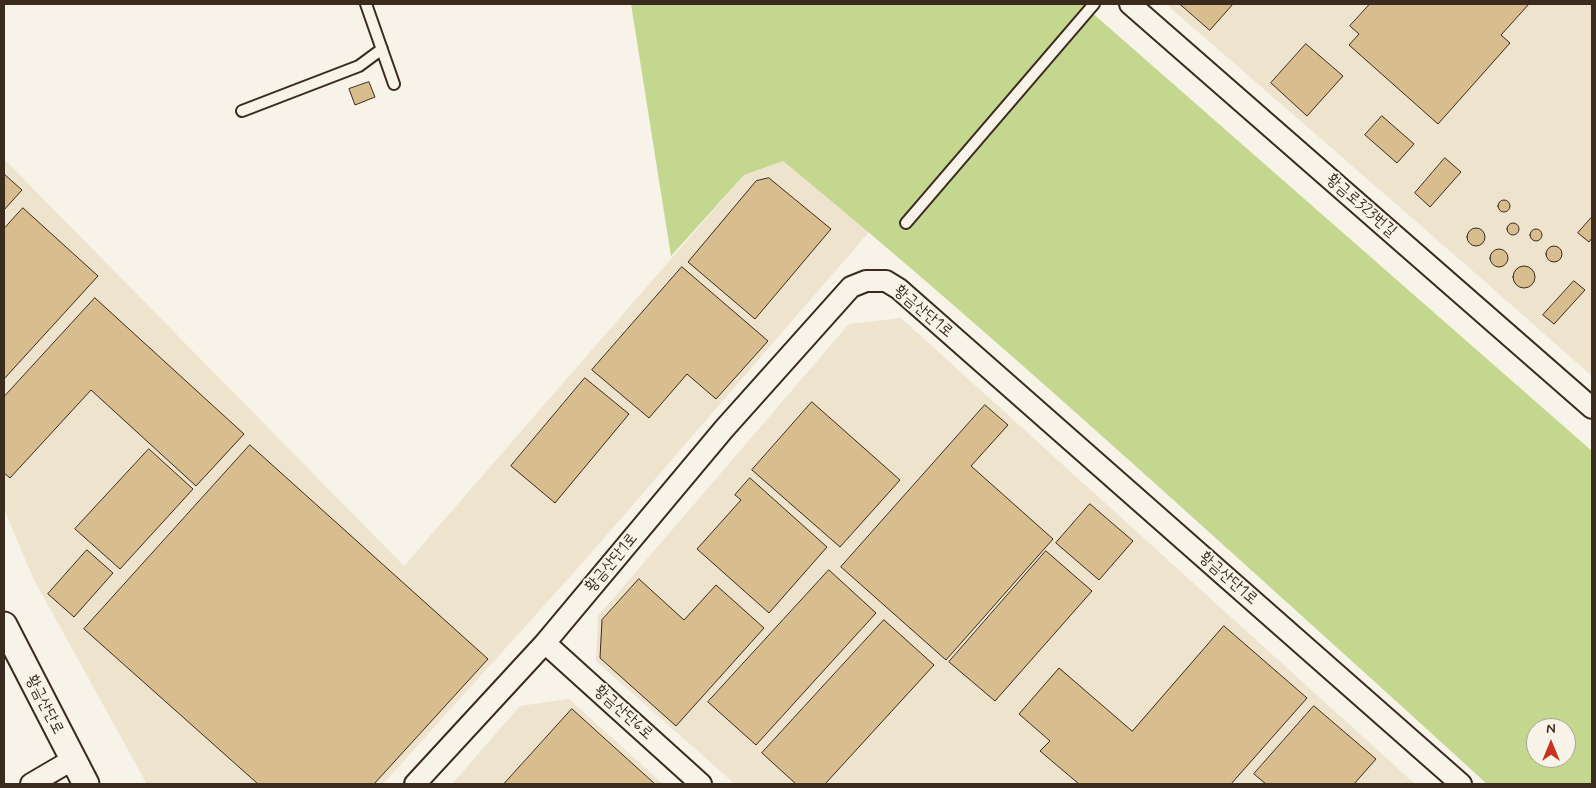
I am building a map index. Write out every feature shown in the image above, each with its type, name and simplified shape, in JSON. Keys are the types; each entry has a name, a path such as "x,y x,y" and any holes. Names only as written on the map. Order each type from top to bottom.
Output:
{"street":[{"name":"황금로323번길","path":"1130,4 1592,408"},
{"name":"황금산단1로","path":"415,784 545,643 724,429 844,294 851,287 866,281 886,281 899,289 1461,784"},
{"name":"황금산단로","path":"4,625 86,784"},
{"name":"황금산단6로","path":"545,643 702,784"},
{"path":"31,784 72,760"}],"lane":[{"path":"366,4 394,84"},
{"path":"906,223 1094,4"},
{"path":"242,111 359,66 382,49"}],"shaded area":[{"path":"1166,4 1592,4 1592,376 1466,265"},
{"path":"4,159 404,566 744,175 783,161 869,232 585,560 383,784 147,784 34,580 4,509"},
{"path":"901,318 1415,784 735,784 596,661 598,616 849,324"},
{"path":"569,699 663,784 452,784 520,706"}],"green space":[{"path":"631,4 1082,4 1592,451 1592,784 1487,784 1052,391 919,275 783,161 744,175 671,256"}],"building":[{"path":"1180,4 1233,4 1210,30"},
{"path":"1370,4 1529,4 1501,35 1510,43 1438,124 1349,45 1359,34 1350,26"},
{"path":"1306,44 1343,76 1307,116 1271,83"},
{"path":"369,82 375,97 355,105 349,89"},
{"path":"1382,116 1414,144 1397,163 1365,135"},
{"path":"1445,158 1461,172 1430,207 1415,193"},
{"path":"4,174 22,190 4,210"},
{"path":"769,178 831,229 755,319 688,262 756,181"},
{"path":"1504,200 1510,206 1504,212 1498,206"},
{"path":"23,208 98,276 4,379 4,229"},
{"path":"1592,217 1592,238 1589,242 1578,233"},
{"path":"1513,223 1519,229 1513,235 1507,229"},
{"path":"1476,228 1482,231 1485,237 1482,243 1476,246 1470,243 1467,237 1470,231"},
{"path":"1536,229 1542,235 1536,241 1530,235"},
{"path":"1554,246 1562,254 1554,262 1546,254"},
{"path":"1499,249 1505,252 1508,258 1505,264 1499,267 1493,264 1490,258 1493,252"},
{"path":"1524,266 1532,269 1535,277 1532,285 1524,288 1516,285 1513,277 1516,269"},
{"path":"682,267 768,341 716,399 687,374 649,418 592,370"},
{"path":"1574,281 1585,290 1554,324 1543,315"},
{"path":"95,298 244,434 196,486 91,390 10,478 4,473 4,397"},
{"path":"585,378 629,414 555,503 511,466"},
{"path":"812,402 900,480 840,547 752,470"},
{"path":"985,405 1008,425 971,466 1053,539 946,660 841,567"},
{"path":"250,445 488,659 374,784 258,784 84,629"},
{"path":"149,449 193,489 120,569 75,529"},
{"path":"750,478 827,547 769,613 697,549 741,500 735,495"},
{"path":"1090,504 1133,541 1099,580 1056,543"},
{"path":"87,550 113,573 74,617 48,594"},
{"path":"1046,551 1092,591 995,701 949,662"},
{"path":"829,570 876,613 756,745 708,702"},
{"path":"639,579 684,620 716,585 764,628 676,726 600,658 602,620"},
{"path":"884,620 934,665 825,784 796,784 762,753"},
{"path":"1224,626 1307,698 1231,784 1079,784 1040,751 1050,741 1019,714 1059,668 1132,731"},
{"path":"1314,706 1376,759 1354,784 1266,784 1254,774"},
{"path":"572,709 655,784 504,784"}]}
